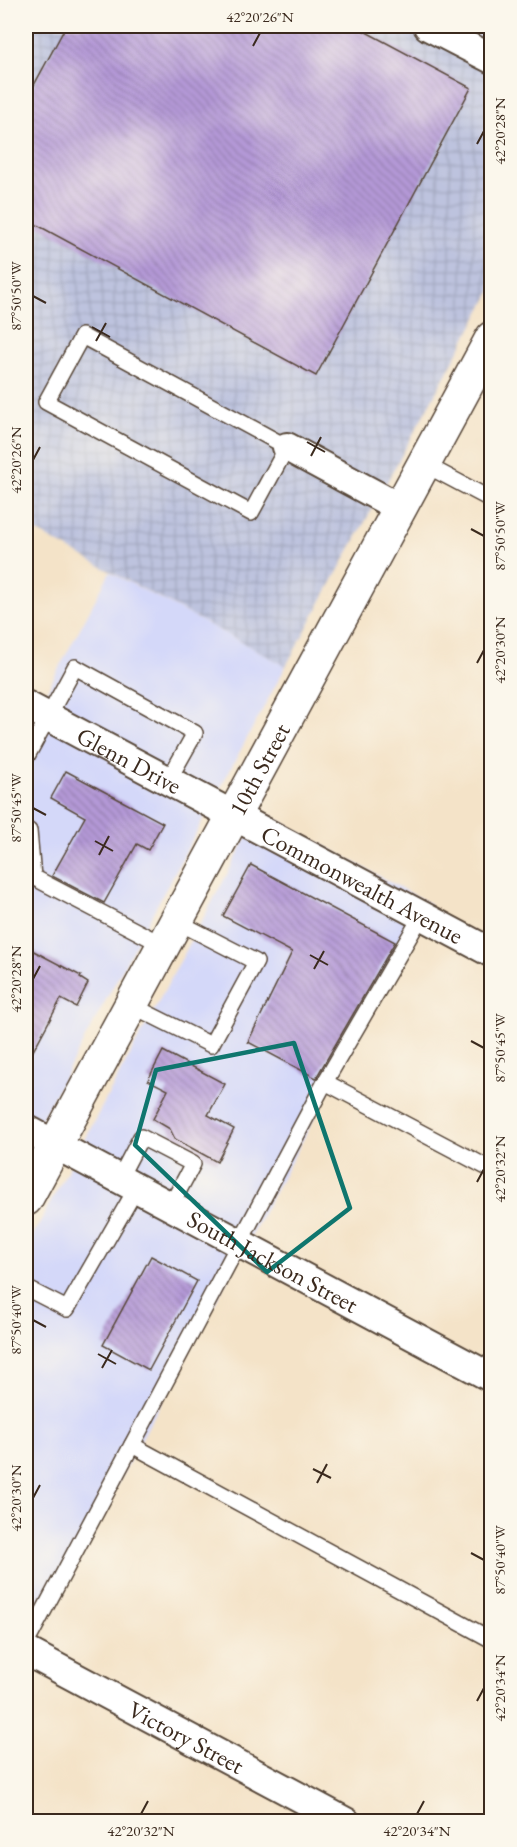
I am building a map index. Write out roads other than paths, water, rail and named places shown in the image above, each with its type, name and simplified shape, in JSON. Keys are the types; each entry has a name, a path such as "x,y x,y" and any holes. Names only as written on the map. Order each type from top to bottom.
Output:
{"street":[{"path":"428,26 492,59"},
{"name":"10th Street","path":"26,1199 492,338"},
{"path":"287,447 400,508"},
{"name":"Glenn Drive","path":"37,711 233,816"},
{"name":"Commonwealth Avenue","path":"233,816 492,953"},
{"name":"South Jackson Street","path":"26,1129 492,1378"},
{"name":"Victory Street","path":"26,1651 346,1821"}],"lane":[{"path":"82,336 287,447 251,513 46,402 82,336"},
{"path":"424,464 492,500"},
{"path":"26,758 37,711 75,667 195,733 168,781"},
{"path":"26,829 29,831 33,877 169,933 256,962 211,1045 131,1005"},
{"path":"26,1644 325,1082 422,915"},
{"path":"325,1082 492,1170"},
{"path":"26,1288 68,1309 127,1184 141,1137 193,1164 170,1207"},
{"path":"132,1446 492,1640"}]}
